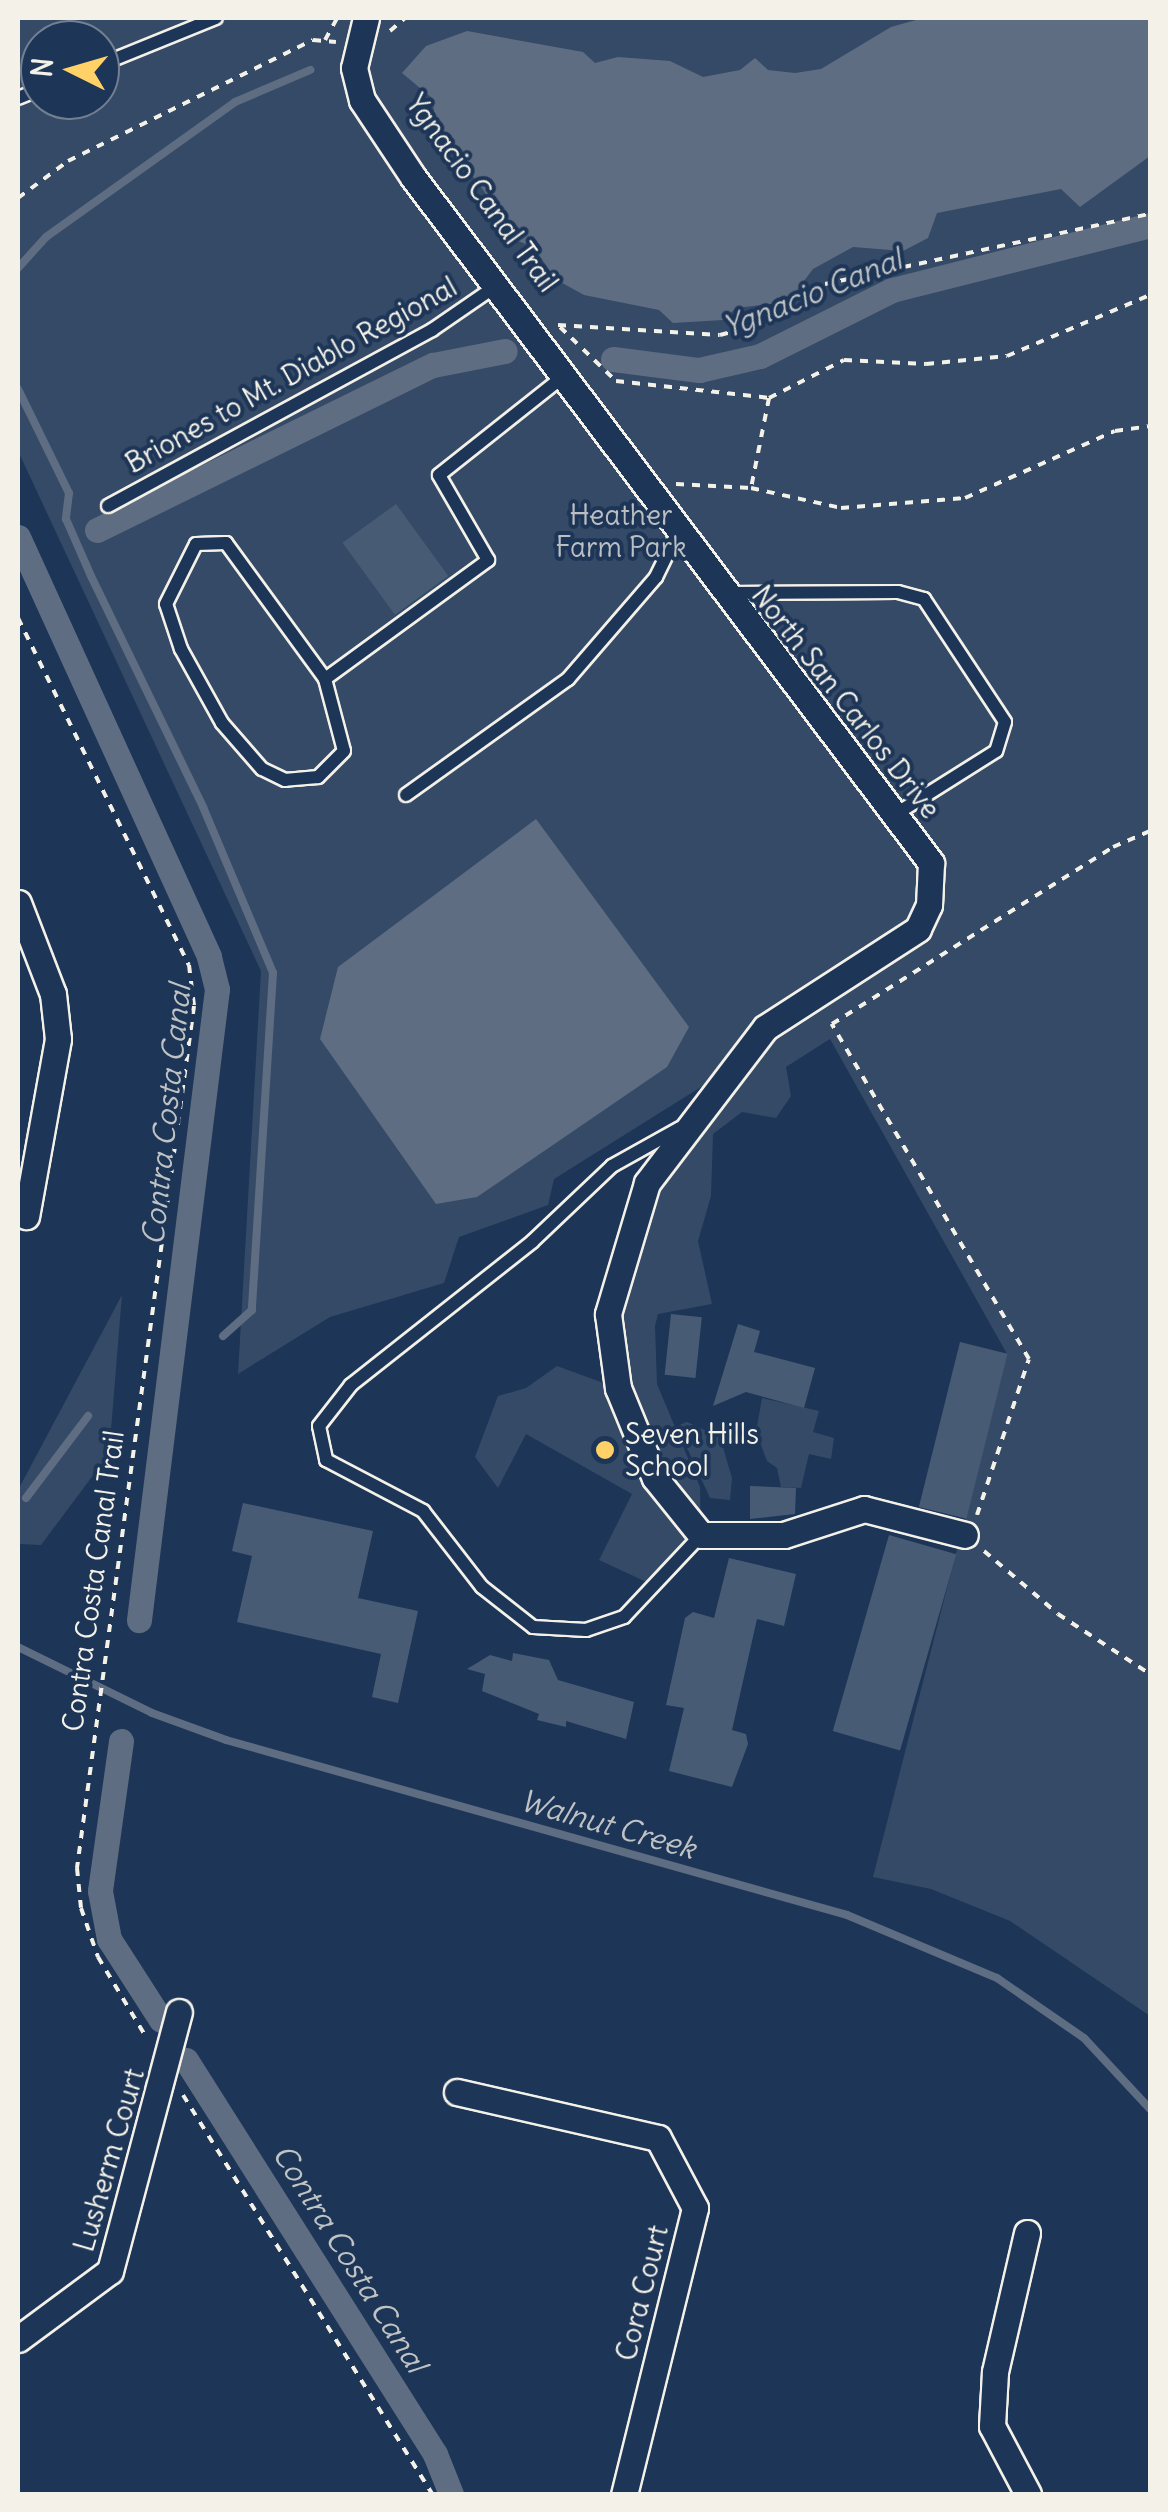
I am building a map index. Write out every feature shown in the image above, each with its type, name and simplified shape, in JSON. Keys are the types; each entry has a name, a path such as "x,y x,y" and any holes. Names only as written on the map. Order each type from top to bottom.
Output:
{"street":[{"name":"North San Carlos Drive","path":"359,27 362,100 677,534 930,863 928,905 918,929 766,1028 647,1183 608,1314 618,1388 655,1478 702,1535"},
{"path":"18,903 53,994 58,1039 26,1216"},
{"path":"702,1535 784,1535 864,1509 967,1537"},
{"name":"Lusherm Court","path":"18,2338 110,2271 179,2012"},
{"name":"Cora Court","path":"458,2092 658,2138 694,2208 624,2494"},
{"path":"1027,2234 995,2372 992,2426 1028,2494"}],"lane":[{"path":"120,57 216,18"},
{"name":"Briones to Mt. Diablo Regional","path":"108,506 416,339 498,284"},
{"path":"326,679 488,560 439,475 564,376"},
{"path":"406,795 568,678 656,576 677,534"},
{"path":"226,543 326,679 344,750 318,777 284,780 262,769 222,723 181,649 166,604 196,544 226,543"},
{"path":"725,594 898,592 924,598 1004,722 996,751 896,814"},
{"path":"696,1120 612,1166 532,1242 351,1385 318,1426 326,1460 424,1512 482,1586 533,1628 586,1630 624,1617 702,1535"}],"path":[{"path":"325,40 336,18"},
{"path":"388,33 405,18"},
{"path":"18,198 68,161 359,27"},
{"name":"Ygnacio Canal Trail","path":"549,316 560,328 720,335 776,320 825,284 1150,214"},
{"path":"560,328 616,381 769,398 844,360 926,364 1006,356 1150,294"},
{"path":"752,488 769,398"},
{"path":"642,482 752,488 841,508 964,498 1115,432 1150,426"},
{"name":"Contra Costa Canal Trail","path":"18,618 189,965 194,1006 94,1719 78,1868 81,1908 98,1957 432,2494"},
{"path":"1150,831 1113,847 832,1024 1029,1359 967,1537 1058,1614 1150,1674"}],"green space":[{"name":"Heather Farm Park","path":"18,18 1150,18 1150,2016 1010,1921 931,1889 873,1877 1007,1354 830,1039 786,1067 791,1096 776,1118 742,1112 713,1134 711,1196 698,1241 712,1304 658,1314 655,1326 657,1384 700,1487 701,1535 655,1586 599,1560 632,1494 526,1434 498,1488 475,1457 498,1396 526,1388 557,1366 617,1388 608,1314 647,1183 709,1082 554,1179 548,1205 459,1237 444,1283 330,1317 238,1374 261,971 18,451"},
{"path":"122,1295 109,1454 41,1545 18,1544 18,1490"},
{"path":"762,1398 819,1411 813,1432 834,1438 831,1459 809,1454 801,1488 781,1487 777,1468 767,1461 756,1432"},
{"path":"687,1422 720,1437 732,1478 730,1500 710,1498 677,1426"}],"shaded area":[{"path":"923,18 1150,18 1150,156 1080,207 1061,189 937,213 928,238 903,251 853,247 813,269 788,302 736,308 723,320 673,323 659,310 584,295 555,279 534,247 510,238 484,191 437,130 432,98 402,73 426,46 467,31 583,52 595,63 618,57 670,61 703,77 740,70 755,58 768,70 795,73 821,69 891,27"},
{"path":"536,819 689,1027 667,1067 477,1197 436,1204 320,1039 338,967"}],"building":[{"path":"396,504 448,576 395,615 343,543"},
{"path":"671,1314 702,1317 695,1378 665,1375"},
{"path":"738,1324 760,1331 754,1352 815,1368 804,1408 746,1392 713,1406"},
{"path":"960,1342 1008,1354 966,1519 919,1507"},
{"path":"750,1486 796,1488 795,1514 750,1519"},
{"path":"243,1503 373,1531 358,1598 418,1611 398,1703 372,1697 381,1654 237,1622 252,1556 232,1551"},
{"path":"889,1535 956,1554 900,1750 833,1731"},
{"path":"729,1558 796,1574 784,1626 757,1619 732,1730 746,1734 748,1744 732,1787 669,1771 684,1708 666,1705 685,1618 693,1612 714,1618"},
{"path":"513,1653 549,1660 558,1680 634,1702 626,1739 566,1721 566,1727 537,1720 539,1714 482,1691 485,1674 467,1669 490,1655 512,1661"}],"waterway":[{"path":"18,268 46,237 235,102 310,70"},
{"name":"Ygnacio Canal","path":"613,359 699,370 760,356 892,290 1150,225"},
{"name":"Ygnacio Canal","path":"97,530 433,365 505,351"},
{"path":"18,389 69,493 66,519 203,807 273,973 252,1310 223,1336"},
{"name":"Contra Costa Canal","path":"18,537 209,957 217,989 139,1620"},
{"path":"26,1498 88,1416"},
{"name":"Walnut Creek","path":"18,1647 152,1713 226,1740 847,1915 997,1978 1084,2038 1150,2109"},
{"name":"Contra Costa Canal","path":"121,1741 100,1891 109,1939 161,2020"},
{"name":"Contra Costa Canal","path":"186,2060 435,2454 451,2494"}],"place":[{"name":"Seven Hills School","path":"605,1450"}]}
